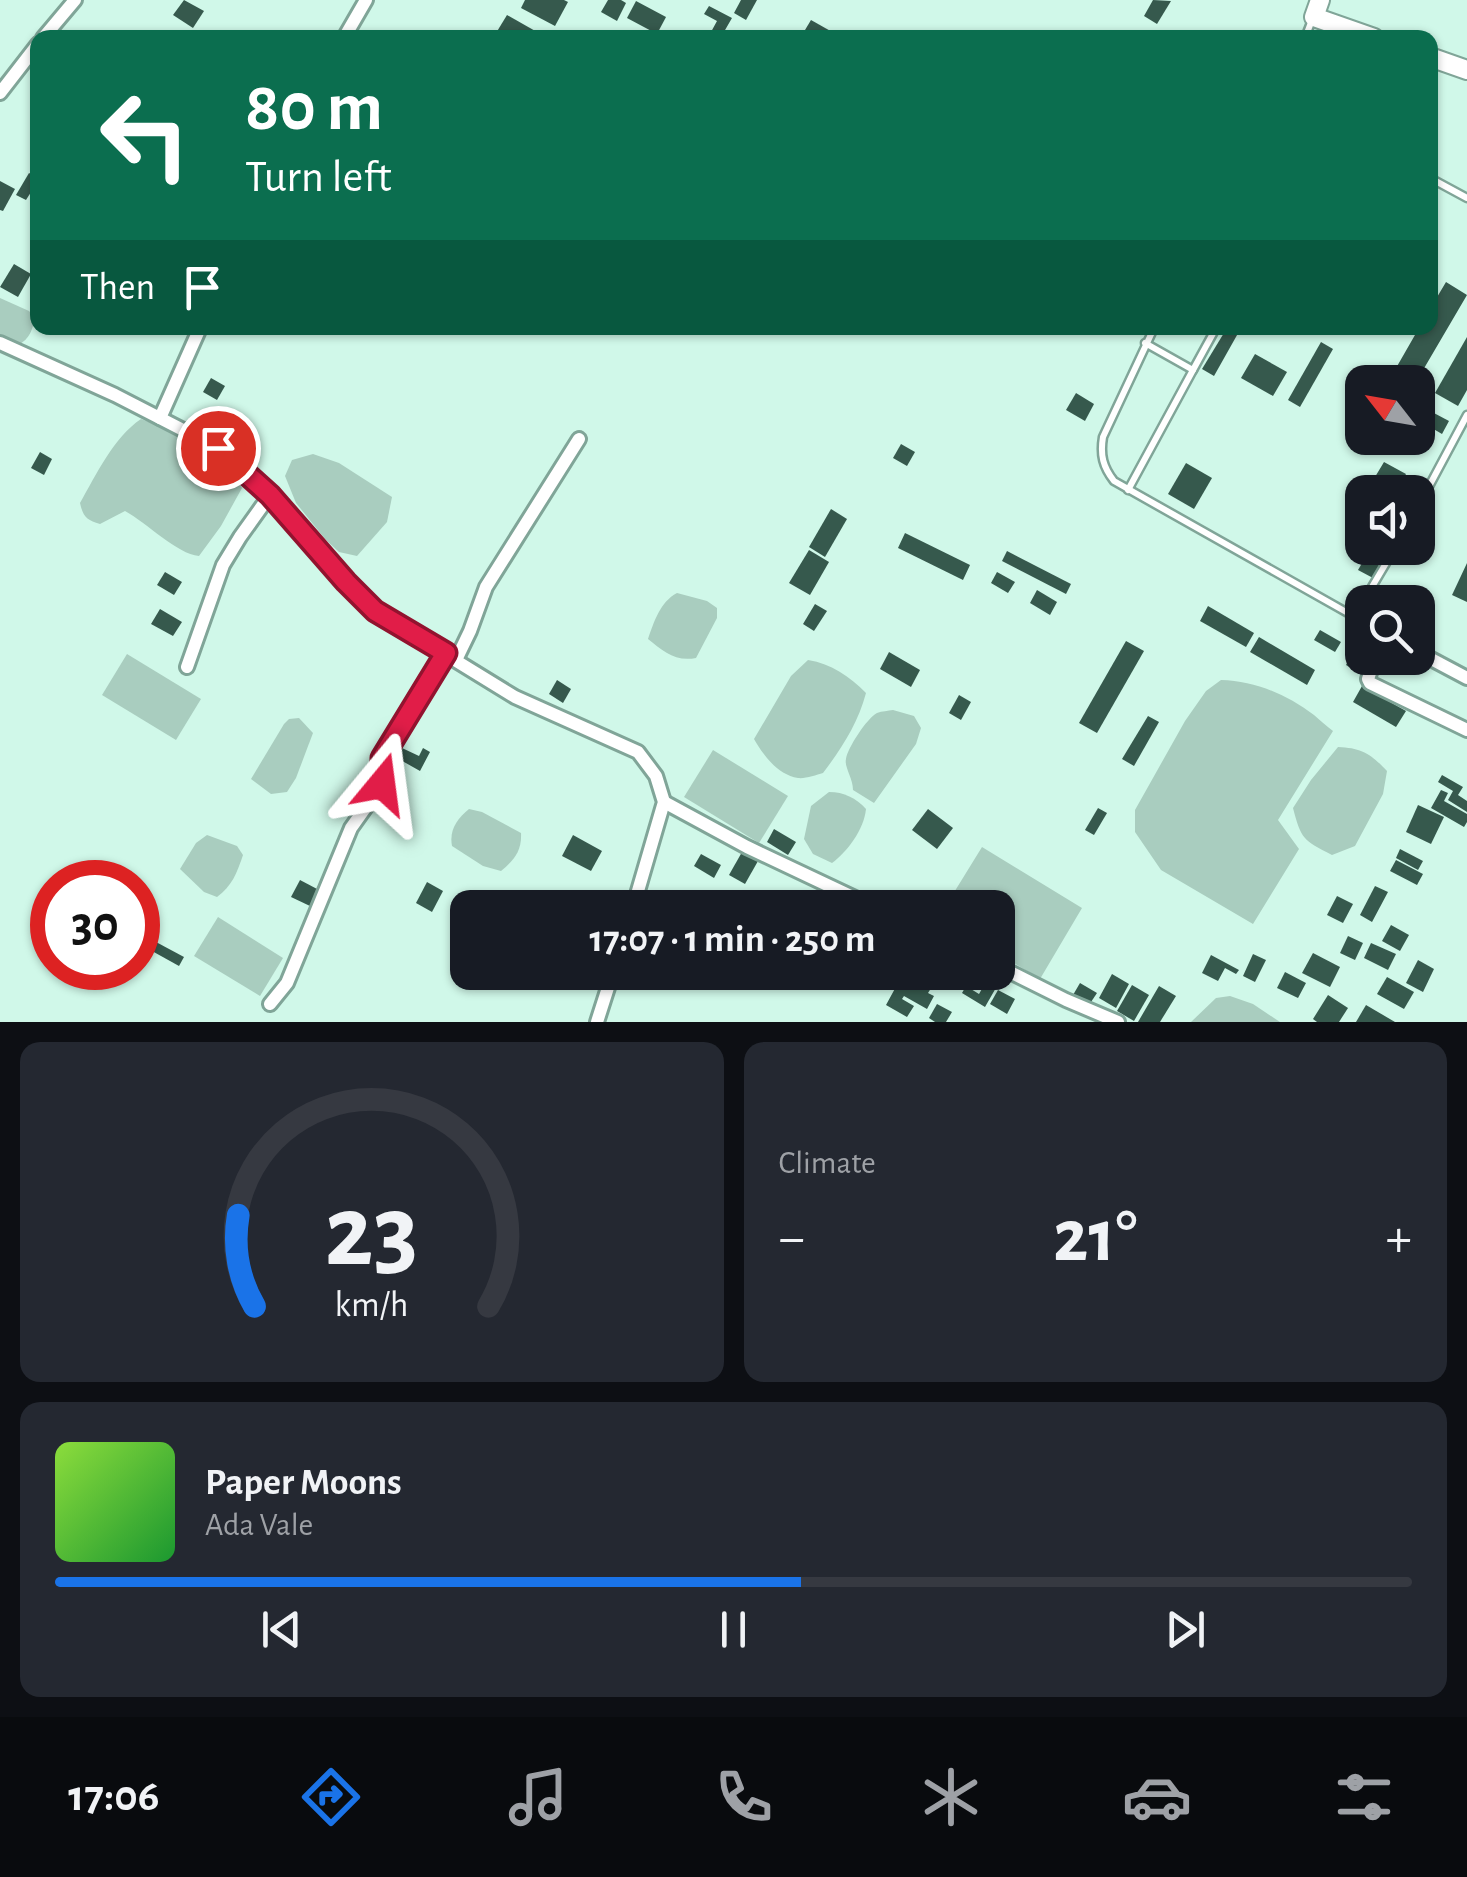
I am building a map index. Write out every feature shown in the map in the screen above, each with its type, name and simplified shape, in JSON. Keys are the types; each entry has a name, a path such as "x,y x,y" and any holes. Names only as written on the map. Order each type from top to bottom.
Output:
{"main road":[{"path":"1315,6 1359,30"},
{"path":"1438,60 1467,70"}],"street":[{"path":"51,30 75,0"},
{"path":"349,30 366,0"},
{"path":"0,93 30,54"},
{"path":"160,418 197,335"},
{"path":"0,344 115,395 218,448 270,495 375,611 515,696 638,752 656,776 664,802 638,890"},
{"path":"270,1004 287,982 351,828 382,784 382,758 470,631 486,587 580,439"},
{"path":"187,667 223,565 270,495"},
{"path":"1435,661 1467,678"},
{"path":"1370,675 1370,684 1467,730"},
{"path":"664,802 746,847 838,890"},
{"path":"1015,974 1118,1022"},
{"path":"598,1022 608,990"}],"lane":[{"path":"1308,30 1315,6"},
{"path":"1438,182 1467,198"},
{"path":"1150,335 1102,437 1100,452 1106,471 1128,490 1345,611"},
{"path":"1128,490 1212,335"},
{"path":"1145,343 1193,370"},
{"path":"1435,475 1467,414"}],"shaded area":[{"path":"0,298 29,311 30,332 15,346 0,339"},
{"path":"141,419 197,447 242,488 199,556 172,544 125,511 100,524 83,512 80,503 106,457"},
{"path":"313,454 339,463 392,497 387,522 357,556 339,552 296,503 285,476 292,460"},
{"path":"677,593 707,601 717,608 717,618 696,658 676,657 648,639 662,607"},
{"path":"127,654 201,699 176,740 102,695"},
{"path":"808,660 840,672 866,693 849,735 823,773 798,778 778,769 754,739 791,676"},
{"path":"1221,680 1258,686 1281,695 1333,731 1278,820 1299,849 1253,924 1161,870 1135,832 1135,810 1185,721 1206,691"},
{"path":"893,710 914,716 921,728 916,744 874,803 853,790 846,759 868,721 877,713"},
{"path":"299,718 313,733 287,792 271,794 251,779 284,724"},
{"path":"1338,747 1365,753 1387,771 1383,794 1355,846 1332,855 1305,838 1293,808"},
{"path":"713,750 788,796 759,843 684,797"},
{"path":"829,792 849,796 866,809 854,839 832,863 813,854 804,839 811,806"},
{"path":"469,809 521,833 516,855 501,871 483,866 452,846 455,825"},
{"path":"207,835 237,846 243,855 233,879 217,897 204,892 180,869 196,843"},
{"path":"982,847 1082,908 1040,979 1015,964 1015,890 955,890"},
{"path":"218,917 283,958 260,996 194,956"},
{"path":"1230,996 1253,1004 1280,1022 1191,1022 1216,998"}],"building":[{"path":"184,0 204,11 193,28 173,15"},
{"path":"525,0 568,2 555,26 521,8"},
{"path":"608,0 626,3 617,21 601,12"},
{"path":"741,0 757,0 746,20 734,13"},
{"path":"1153,0 1171,1 1157,24 1144,16"},
{"path":"636,1 666,17 659,30 650,30 627,18"},
{"path":"709,6 732,18 725,30 712,30 717,21 704,14"},
{"path":"507,15 533,30 498,30"},
{"path":"811,20 829,30 805,30"},
{"path":"30,174 30,194 26,200 16,195"},
{"path":"0,181 15,189 3,211 0,210"},
{"path":"14,264 30,273 18,297 0,287"},
{"path":"1446,282 1467,295 1426,365 1398,365 1415,335 1438,335 1438,296"},
{"path":"1223,335 1237,335 1214,376 1202,369"},
{"path":"1467,337 1467,390 1458,406 1435,393"},
{"path":"1321,342 1333,349 1300,407 1288,400"},
{"path":"1255,354 1287,372 1273,396 1241,378"},
{"path":"211,378 225,386 217,400 203,392"},
{"path":"1076,393 1094,404 1085,421 1066,410"},
{"path":"1435,414 1449,421 1442,434 1435,430"},
{"path":"901,444 915,452 907,466 893,458"},
{"path":"40,452 52,459 44,475 31,468"},
{"path":"1384,462 1406,474 1405,475 1376,475"},
{"path":"1186,463 1212,478 1194,509 1168,494"},
{"path":"831,509 847,519 825,557 809,547"},
{"path":"905,533 970,565 963,580 898,548"},
{"path":"809,550 829,562 810,595 789,583"},
{"path":"1007,551 1071,584 1066,594 1002,561"},
{"path":"1467,563 1467,602 1452,595"},
{"path":"1361,565 1381,565 1373,578 1358,570"},
{"path":"165,572 182,582 174,595 157,585"},
{"path":"997,572 1015,582 1008,593 991,583"},
{"path":"1037,590 1057,602 1050,615 1030,603"},
{"path":"815,604 827,611 814,631 803,624"},
{"path":"1208,606 1254,633 1246,647 1200,621"},
{"path":"160,609 182,622 173,636 151,624"},
{"path":"1320,630 1341,642 1335,652 1314,640"},
{"path":"1259,637 1315,670 1307,685 1250,652"},
{"path":"1126,641 1144,651 1097,733 1079,723"},
{"path":"889,652 920,670 911,687 880,669"},
{"path":"557,680 571,689 563,703 549,694"},
{"path":"1362,686 1406,711 1396,727 1353,702"},
{"path":"959,695 971,702 961,720 949,713"},
{"path":"1148,716 1159,722 1134,766 1122,759"},
{"path":"402,748 419,756 423,748 430,752 420,771 397,758"},
{"path":"1442,775 1463,787 1458,795 1467,801 1467,812 1448,800 1453,791 1438,782"},
{"path":"1441,790 1448,793 1444,801 1467,814 1464,827 1431,808"},
{"path":"1418,805 1444,817 1431,844 1406,832"},
{"path":"1098,808 1107,813 1094,835 1085,830"},
{"path":"928,809 953,828 937,849 912,830"},
{"path":"774,829 796,842 788,855 767,842"},
{"path":"573,835 602,851 591,871 562,856"},
{"path":"1400,849 1423,861 1418,870 1396,858"},
{"path":"742,852 758,861 745,884 729,875"},
{"path":"701,854 721,865 714,878 694,866"},
{"path":"1396,860 1423,874 1417,885 1390,871"},
{"path":"300,880 319,890 310,906 291,897"},
{"path":"427,882 443,891 432,912 416,903"},
{"path":"1375,886 1388,892 1372,922 1360,915"},
{"path":"1337,896 1353,904 1343,923 1327,915"},
{"path":"1391,925 1409,935 1400,951 1382,941"},
{"path":"1348,936 1363,943 1355,960 1340,953"},
{"path":"1371,943 1396,954 1388,970 1364,958"},
{"path":"160,944 184,957 179,966 160,955"},
{"path":"1313,953 1340,967 1330,987 1302,973"},
{"path":"1253,954 1266,960 1255,982 1243,976"},
{"path":"1211,955 1239,970 1236,974 1225,968 1218,981 1202,973"},
{"path":"1418,960 1434,969 1423,992 1406,983"},
{"path":"1285,972 1306,983 1298,998 1277,988"},
{"path":"1112,974 1129,984 1116,1008 1099,998"},
{"path":"1387,977 1414,992 1404,1009 1377,994"},
{"path":"1080,983 1097,993 1089,1005 1073,995"},
{"path":"1132,985 1149,995 1134,1021 1117,1011"},
{"path":"1159,986 1176,996 1160,1022 1138,1022"},
{"path":"894,990 930,990 928,993 934,996 927,1009 904,996 902,999 914,1006 907,1017 886,1005"},
{"path":"972,990 979,994 981,990 995,990 985,1007 962,993"},
{"path":"998,990 1015,999 1007,1014 990,1004"},
{"path":"1328,995 1348,1008 1339,1022 1317,1022 1313,1019"},
{"path":"937,1004 952,1012 946,1022 929,1018"},
{"path":"1366,1005 1395,1022 1356,1022"}],"route":[{"path":"218,448 270,495 375,611 446,653 382,758 382,784"}]}
